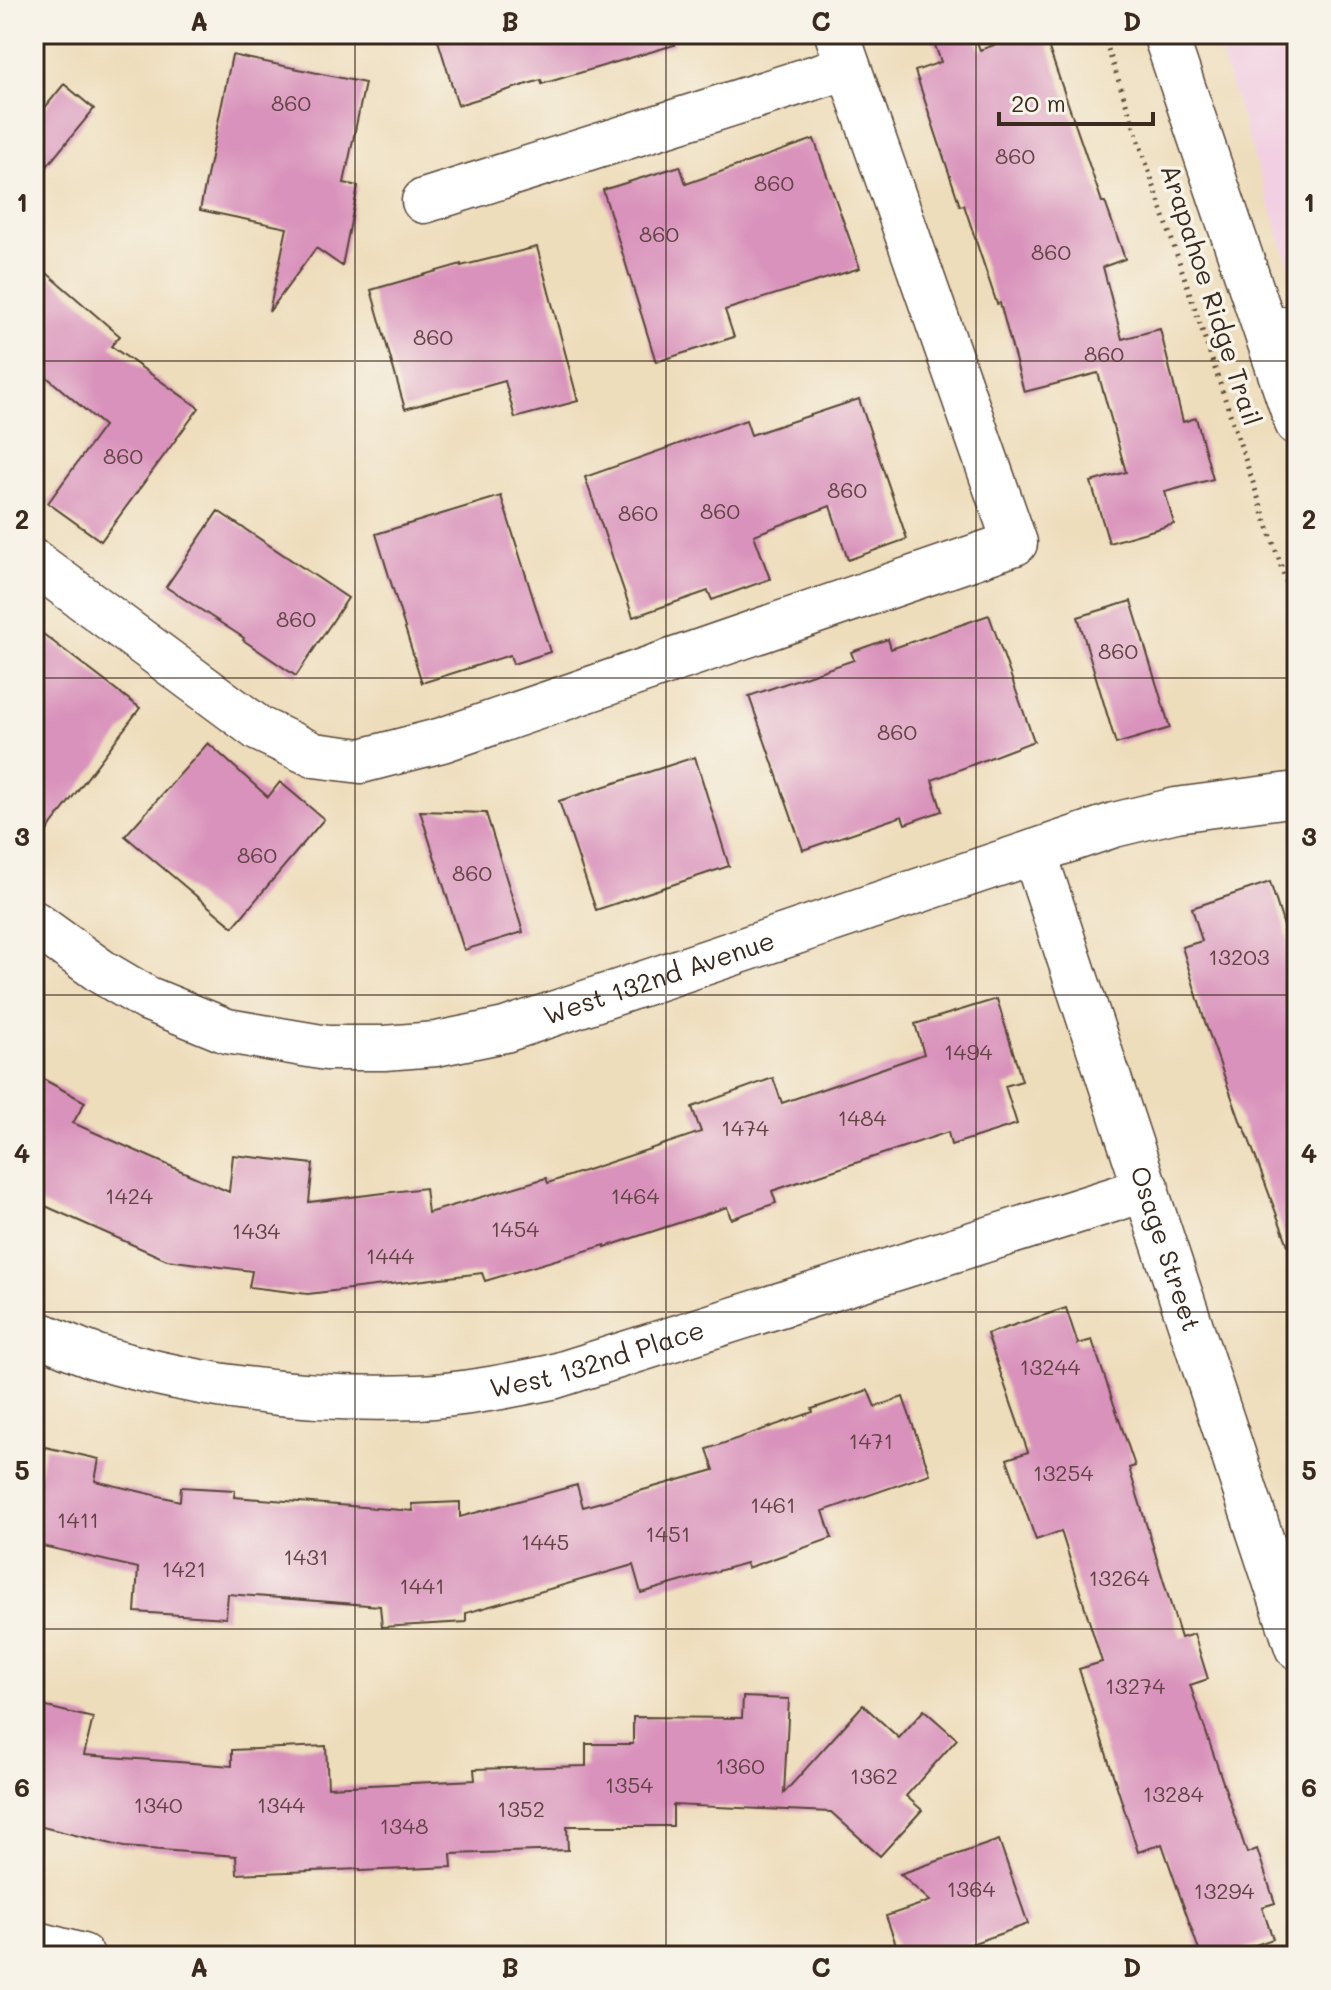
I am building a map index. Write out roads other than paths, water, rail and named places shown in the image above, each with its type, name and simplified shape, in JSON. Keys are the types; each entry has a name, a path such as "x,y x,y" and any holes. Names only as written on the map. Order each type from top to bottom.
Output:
{"street":[{"path":"1165,34 1281,319 1297,423"},
{"path":"34,562 259,729 314,755 361,761 442,740 1015,543 843,50 424,201"},
{"name":"West 132nd Avenue","path":"34,923 102,972 146,998 227,1031 327,1048 436,1044 505,1030 1114,825 1176,810 1297,794"},
{"name":"Osage Street","path":"1034,852 1297,1647"},
{"name":"West 132nd Place","path":"34,1332 96,1356 179,1377 256,1390 339,1397 419,1397 480,1391 552,1377 1147,1189"},
{"path":"34,1943 82,1956"}]}
